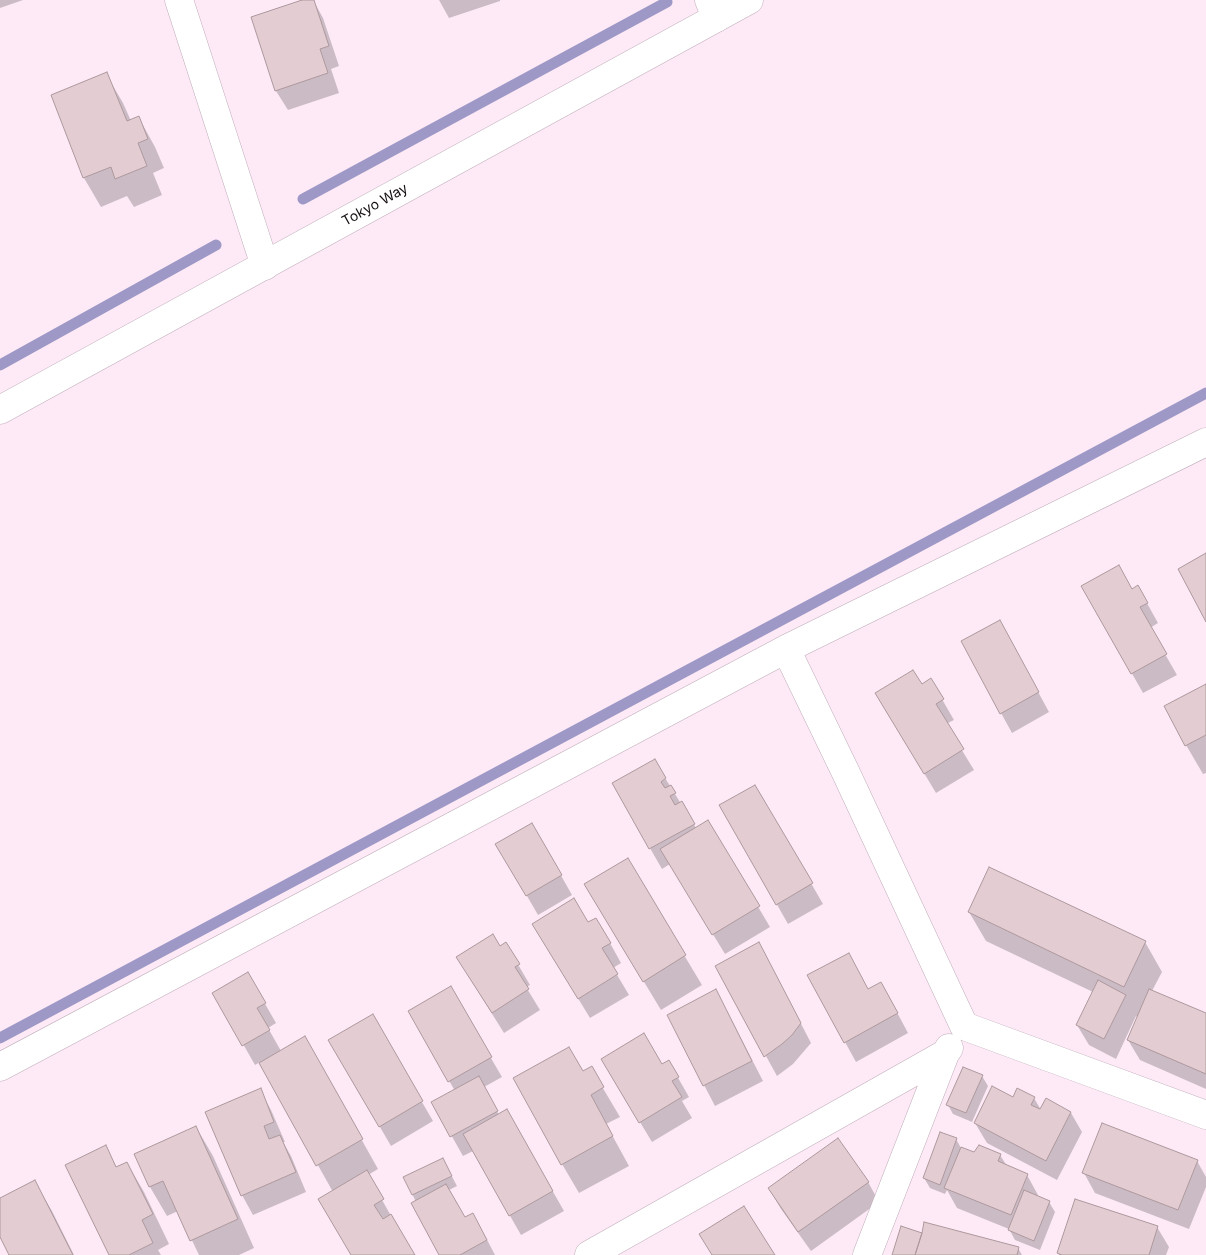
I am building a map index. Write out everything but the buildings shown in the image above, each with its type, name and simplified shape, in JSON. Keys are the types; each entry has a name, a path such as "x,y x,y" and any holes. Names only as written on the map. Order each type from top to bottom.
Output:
{"street":[{"path":"179,0 265,266"},
{"name":"Tokyo Way","path":"0,410 265,266 713,9 749,0"},
{"path":"0,1067 786,649 1206,442"},
{"path":"786,649 964,1026 1206,1115"},
{"path":"867,1255 945,1054 964,1026"},
{"path":"588,1255 945,1054"}],"waterway":[{"path":"303,199 667,2"},
{"path":"0,365 216,245"},
{"path":"0,1038 1206,393"}]}
